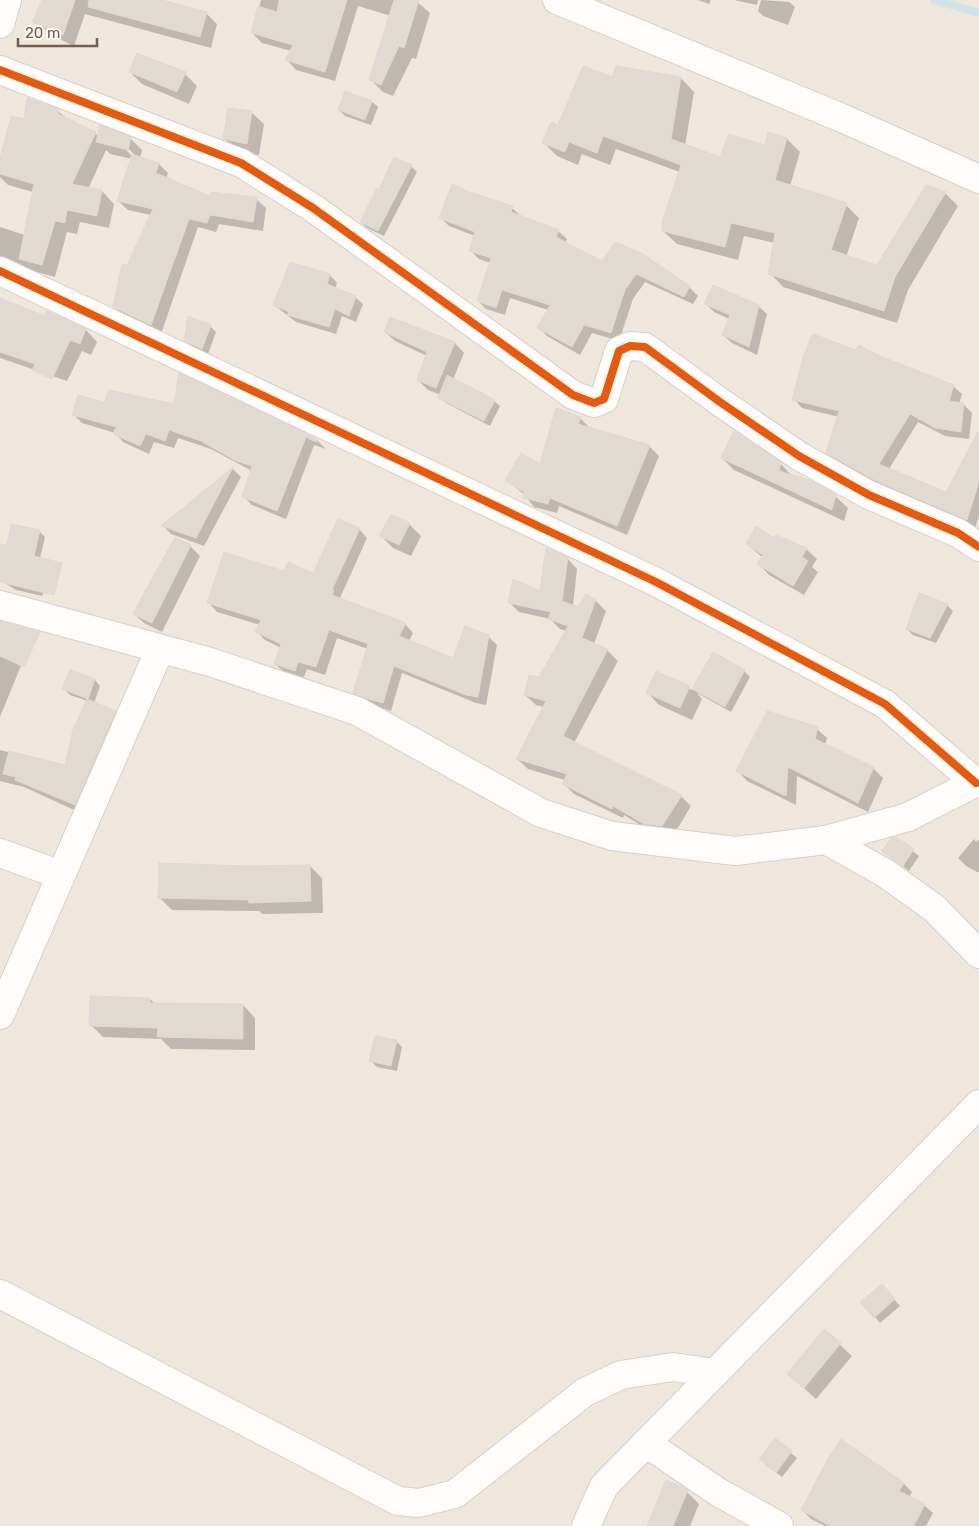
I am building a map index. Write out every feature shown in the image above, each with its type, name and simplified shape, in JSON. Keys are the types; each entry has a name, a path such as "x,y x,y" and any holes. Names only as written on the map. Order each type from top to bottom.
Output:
{"street":[{"path":"0,24 6,0"},
{"path":"557,0 842,118 979,179"},
{"path":"0,70 241,163 313,208 573,395 594,403 604,399 619,351 630,346 645,347 720,402 800,456 869,495 958,533 979,546"},
{"path":"0,271 664,586 885,704 978,782 908,817 826,840 735,851 612,836 541,813 357,711 210,662 0,605"},
{"path":"0,1015 160,648"},
{"path":"826,840 885,873 934,908 979,954"},
{"path":"0,853 61,875"},
{"path":"586,1526 604,1486 979,1104"},
{"path":"0,1294 398,1501 419,1503 455,1494 585,1392 621,1375 672,1367 715,1372"},
{"path":"646,1443 718,1492 779,1526"}],"shaded area":[{"path":"0,0 979,0 979,1526 0,1526"}],"building":[{"path":"42,0 75,0 63,35 32,22"},
{"path":"89,0 162,0 207,12 200,37 88,7"},
{"path":"279,0 347,0 325,72 285,60 293,45 251,33 258,6 277,12"},
{"path":"394,0 419,0 404,48 399,46 381,85 369,80"},
{"path":"137,53 186,72 177,92 129,72"},
{"path":"583,66 612,77 616,66 681,77 671,139 720,157 729,134 765,145 768,132 787,138 775,180 847,203 831,250 877,265 926,185 946,192 895,277 884,311 768,274 775,233 731,223 725,247 662,231 662,222 681,165 603,136 597,153 569,142 565,152 542,143 551,122 558,125"},
{"path":"345,91 372,101 365,120 338,110"},
{"path":"27,98 59,109 58,114 96,132 72,184 102,190 97,216 67,210 65,223 55,221 42,265 19,259 34,184 0,174 0,159 11,116 24,119"},
{"path":"228,108 252,111 247,144 223,139"},
{"path":"100,125 131,137 128,150 96,142"},
{"path":"132,154 159,163 156,173 210,196 211,192 257,197 253,222 210,215 207,223 189,219 151,325 113,307 122,264 127,265 153,209 117,201"},
{"path":"394,157 412,165 378,231 360,222 377,188 379,189"},
{"path":"452,184 513,206 511,212 559,230 556,237 602,261 615,242 643,254 690,286 684,297 636,274 625,290 611,333 584,325 572,347 537,328 550,305 502,290 496,308 477,301 491,258 469,251 475,232 439,218"},
{"path":"290,262 330,274 327,284 356,296 349,316 335,309 329,327 287,315 289,312 273,305"},
{"path":"713,285 759,305 749,347 722,335 730,315 704,304"},
{"path":"0,298 45,316 47,311 86,329 80,344 70,340 52,379 32,370 35,364 0,352"},
{"path":"188,316 211,325 202,349 184,341"},
{"path":"390,317 455,342 436,388 417,380 427,352 384,332"},
{"path":"813,334 856,350 859,345 875,354 954,385 949,401 964,403 961,432 935,428 910,414 879,464 946,492 979,430 979,482 967,520 876,481 826,453 839,411 792,400 804,355"},
{"path":"179,373 318,439 316,442 306,437 277,511 242,497 252,466 236,461 201,441 169,430 165,441 146,434 140,446 113,434 116,427 72,415 78,395 104,402 109,390 174,404"},
{"path":"447,375 495,400 484,421 438,398"},
{"path":"556,408 581,417 578,424 650,445 617,526 550,498 548,504 523,498 524,492 505,481 521,453 540,464"},
{"path":"734,431 781,462 779,471 812,481 836,495 832,510 721,458"},
{"path":"233,467 196,538 161,526"},
{"path":"391,514 410,523 399,545 379,536"},
{"path":"338,519 360,528 332,590 334,590 332,595 406,623 399,636 453,658 465,626 489,635 478,697 466,695 394,666 383,703 365,698 353,693 368,644 329,630 316,667 298,662 295,671 274,664 281,644 255,632 261,620 207,603 224,552 284,571 288,562 313,573"},
{"path":"11,524 40,530 34,556 62,563 54,595 0,582 0,544 7,545"},
{"path":"756,526 774,538 776,535 807,548 802,557 808,561 793,586 757,564 763,555 746,544"},
{"path":"175,537 191,545 152,623 133,614"},
{"path":"546,548 568,557 562,601 578,607 586,594 596,599 582,638 608,649 563,736 682,795 662,826 644,824 613,806 612,809 562,784 567,774 516,759 546,701 524,695 529,675 539,677 568,626 548,619 551,612 508,603 513,579 540,591"},
{"path":"919,593 948,604 930,638 906,629"},
{"path":"0,621 40,632 24,667 0,656"},
{"path":"713,652 745,670 725,707 692,689"},
{"path":"70,670 95,679 88,699 62,689"},
{"path":"656,671 690,686 680,708 646,693"},
{"path":"87,699 116,711 75,805 15,780 16,777 3,774 9,751 65,765 73,730"},
{"path":"767,711 818,727 815,739 874,767 858,803 788,767 786,796 736,771"},
{"path":"896,837 914,849 903,866 882,851 891,838"},
{"path":"159,863 244,866 310,865 311,901 249,903 248,900 158,898"},
{"path":"90,996 150,998 150,1003 243,1004 243,1039 157,1037 158,1028 89,1026"},
{"path":"375,1036 397,1040 391,1066 369,1061"},
{"path":"882,1284 895,1299 874,1318 860,1302"},
{"path":"824,1329 841,1343 804,1388 787,1374"},
{"path":"775,1438 792,1451 776,1473 759,1459"},
{"path":"841,1439 904,1483 899,1491 925,1504 914,1526 830,1526 801,1510 829,1457"},
{"path":"666,1480 688,1490 673,1526 647,1526"}],"waterway":[{"path":"934,0 979,13"}],"cycle path":[{"path":"0,70 241,163 313,208 573,395 594,403 604,399 619,351 630,346 645,347 720,402 799,456 869,495 958,533 979,547"},
{"path":"0,271 656,582 885,704 976,783"}]}
